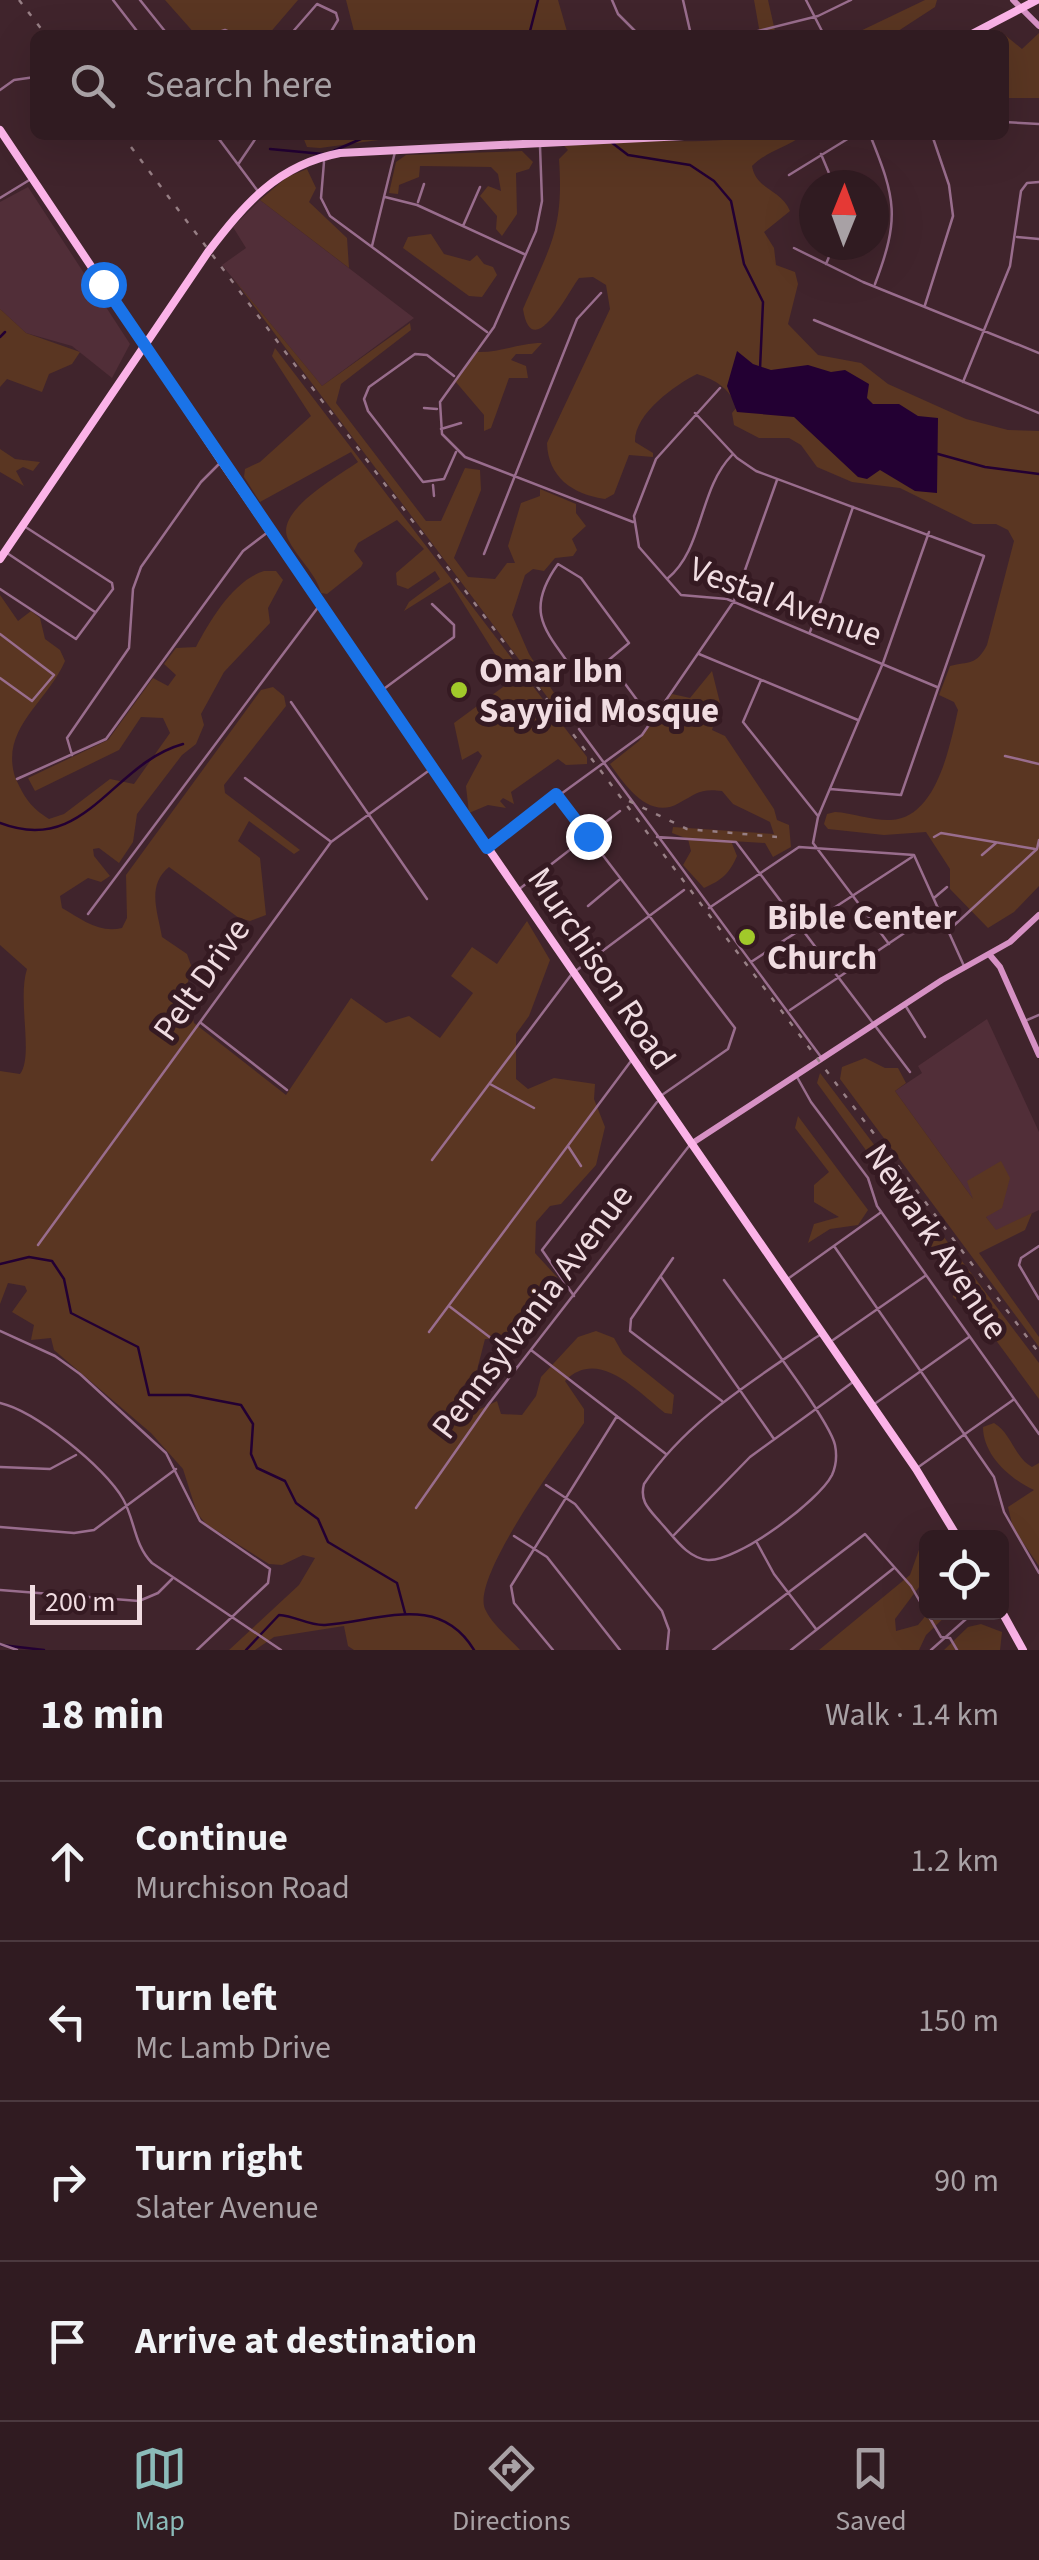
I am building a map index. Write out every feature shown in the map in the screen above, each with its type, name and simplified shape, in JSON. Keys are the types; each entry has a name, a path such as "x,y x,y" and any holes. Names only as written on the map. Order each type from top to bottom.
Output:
{"main road":[{"path":"980,30 1037,0"},
{"name":"Murchison Road","path":"0,130 269,531 916,1469 953,1530"},
{"path":"3,556 208,252 258,191 294,167 324,156 613,140"},
{"path":"1006,1620 1023,1650"}],"street":[{"path":"113,0 136,30"},
{"path":"140,0 164,30"},
{"path":"612,0 618,14 634,30"},
{"path":"683,0 691,30"},
{"path":"806,0 822,30"},
{"path":"762,30 815,17 851,0"},
{"path":"1013,0 1039,26"},
{"path":"294,30 317,4 338,20 332,30"},
{"path":"0,90 14,80 30,78"},
{"path":"1009,122 1039,124"},
{"path":"221,140 258,191"},
{"path":"238,164 255,140"},
{"path":"789,175 845,140"},
{"path":"872,140 892,190 895,214 891,242 874,286"},
{"path":"925,305 952,222 951,193 934,140"},
{"path":"540,144 540,214 526,255 489,333 455,377 438,410 440,430 456,452 633,522 652,466 720,388"},
{"path":"372,248 396,150"},
{"path":"821,154 828,170"},
{"path":"324,156 324,208 489,333"},
{"path":"0,198 32,178"},
{"path":"963,383 1016,238 1022,189 1039,182"},
{"path":"418,205 424,184"},
{"path":"463,226 480,187"},
{"path":"384,196 418,205 526,255"},
{"path":"1016,238 1039,239"},
{"path":"794,248 826,266 1039,353"},
{"path":"826,266 828,260"},
{"path":"484,554 577,319 602,293"},
{"path":"814,320 1039,413"},
{"path":"432,484 417,477 368,411 364,396 415,354 428,356 455,377"},
{"path":"424,408 438,410"},
{"path":"695,414 749,468 983,554 901,795 830,789"},
{"path":"440,430 461,422"},
{"path":"432,484 446,477 456,452"},
{"path":"664,579 683,562 710,483 733,454"},
{"path":"72,754 68,738 129,648 138,574 200,482 222,462"},
{"path":"487,848 602,760 632,744 652,720 734,601 777,478"},
{"path":"432,484 434,496"},
{"path":"810,632 854,505"},
{"name":"Vestal Avenue","path":"633,522 636,542 664,579 684,596 734,601 938,688"},
{"path":"0,590 76,639 113,589 112,582 22,525"},
{"path":"17,778 106,739 242,551 269,531"},
{"path":"889,944 816,848 818,818 883,663 929,532"},
{"path":"3,556 96,613"},
{"path":"557,564 581,578 628,640 627,647 610,662 588,678 578,677 542,627 540,607 557,564"},
{"path":"88,914 320,604"},
{"path":"380,692 454,637 452,622 432,604"},
{"path":"0,634 53,671 46,688 32,701 0,678"},
{"path":"698,653 859,721"},
{"path":"610,662 652,720"},
{"path":"761,680 743,722 818,818"},
{"path":"291,702 426,899"},
{"path":"579,729 822,1058"},
{"path":"1005,756 1039,764"},
{"name":"Pelt Drive","path":"38,1245 332,842 432,768"},
{"path":"246,778 332,842"},
{"path":"556,794 737,1032 728,1049 659,1100 542,1250 574,1296"},
{"path":"516,891 620,811"},
{"path":"934,837 941,832 1037,849"},
{"path":"656,836 736,842 910,1072"},
{"path":"948,931 1037,849 1039,840"},
{"path":"982,855 996,842"},
{"path":"709,908 799,847 914,855"},
{"path":"750,962 914,855"},
{"path":"914,855 964,968"},
{"path":"588,906 620,880"},
{"path":"933,900 947,887"},
{"path":"432,1160 573,974 684,890"},
{"path":"787,1012 938,910"},
{"path":"690,1145 989,954 1039,915"},
{"path":"989,954 1000,967 1039,1055"},
{"path":"905,1005 926,1037"},
{"path":"1024,1021 1039,1015"},
{"path":"198,1022 286,1090"},
{"path":"429,1332 632,1060"},
{"name":"Newark Avenue","path":"796,1074 811,1102 868,1178 882,1212 1039,1434"},
{"path":"489,1083 534,1108"},
{"path":"567,1145 581,1166"},
{"name":"Pennsylvania Avenue","path":"416,1508 516,1369 690,1145"},
{"path":"786,1280 882,1212"},
{"path":"834,1246 994,1477 1004,1512 1039,1573"},
{"path":"1039,1246 1021,1258 1019,1265 1039,1299"},
{"path":"673,1258 631,1318 630,1331 724,1402"},
{"path":"828,1343 926,1275"},
{"path":"661,1276 774,1440"},
{"path":"724,1280 781,1362 816,1412 835,1446 831,1476 756,1541 710,1560 692,1555 646,1506 642,1494 646,1480 698,1420 781,1362 822,1332"},
{"path":"448,1306 496,1342 516,1369"},
{"path":"0,1331 56,1356 80,1374 177,1468 197,1518 268,1567 272,1576 197,1650"},
{"path":"872,1406 970,1336"},
{"path":"531,1350 667,1455"},
{"path":"673,1536 750,1458 854,1381"},
{"path":"916,1469 1014,1399"},
{"path":"0,1402 36,1417 112,1484 128,1508 144,1556 282,1650"},
{"path":"553,1650 511,1596 512,1581 617,1416"},
{"path":"0,1467 50,1469 77,1454"},
{"path":"0,1527 82,1533 99,1528 177,1468"},
{"path":"546,1484 566,1497 662,1611 669,1630 667,1650"},
{"path":"713,1650 865,1534 896,1568 919,1602"},
{"path":"514,1536 534,1547 620,1650"},
{"path":"756,1541 817,1630"},
{"path":"791,1650 896,1568"},
{"path":"0,1590 139,1601 158,1593 173,1578"},
{"path":"932,1620 957,1650"},
{"path":"931,1650 962,1620"},
{"path":"0,1644 17,1650"}],"shaded area":[{"path":"165,0 298,0 272,30 192,30"},
{"path":"346,0 558,0 567,30 354,30"},
{"path":"754,0 768,0 775,30 759,30"},
{"path":"925,0 937,0 935,7 900,30 862,30"},
{"path":"1039,33 1039,98 1009,98 1009,38 1022,49"},
{"path":"304,140 379,140 320,148 307,147"},
{"path":"559,140 795,140 752,166 758,180 781,198 790,211 764,232 774,248 776,265 795,272 798,284 788,324 818,355 861,363 888,384 966,419 1008,430 1039,431 1039,886 1014,912 988,928 950,889 950,869 926,832 884,835 828,829 824,824 827,814 835,812 884,820 907,816 930,794 945,760 958,710 954,702 939,695 950,666 975,660 987,645 1014,541 1008,530 996,524 973,524 900,488 852,482 817,467 801,445 789,438 759,438 734,425 734,400 716,382 697,374 667,393 641,421 635,442 653,453 653,457 629,455 614,494 605,499 593,497 564,482 552,465 547,443 610,309 606,285 593,277 579,278 542,327 534,330 523,309 553,237 559,204 559,159 568,150"},
{"path":"522,151 533,162 529,169 516,173 517,214 502,236 496,229 497,216 480,196 488,186 501,191 498,174 491,167 420,166 419,177 399,185 398,194 389,193 396,162 406,155"},
{"path":"307,169 316,188 309,202 347,238 349,268 260,200 287,177"},
{"path":"28,187 130,344 112,378 72,346 26,333 0,309 0,202"},
{"path":"260,200 414,318 322,386 222,265 246,248 233,227"},
{"path":"431,234 444,254 470,261 477,255 493,267 497,275 482,297 469,296 403,248 408,237"},
{"path":"233,278 322,386 410,323 411,330 341,384 336,403 426,521 441,521 465,468 480,470 481,490 454,558 468,577 495,579 507,563 515,563 508,546 521,503 540,496 540,489 576,504 576,513 586,526 572,539 577,550 573,556 555,558 544,571 533,569 525,575 512,615 529,654 556,696 570,704 575,725 569,726"},
{"path":"0,309 26,333 80,352 72,364 49,374 42,392 7,379 0,387"},
{"path":"542,343 532,354 516,354 511,360 526,366 528,378 509,378 491,428 484,431 484,415 455,381 477,352"},
{"path":"275,348 587,757 587,764 566,765 558,759 511,792 514,804 503,798 500,801 506,808 488,805 469,813 466,786 482,756 478,751 462,760 454,723 503,687 505,670 450,582 404,611 409,602 440,579 435,571 408,589 397,585 396,573 424,549 397,520 358,543 354,551 363,563 361,567 327,594 321,593 288,539 286,528 290,517 311,495 358,462 351,452 260,502 244,477 245,469 260,462 311,416 272,356"},
{"path":"737,351 753,364 771,370 808,365 831,372 845,370 869,384 867,398 873,404 899,404 918,416 938,418 937,493 915,491 880,470 867,479 858,477 794,417 737,412 727,386"},
{"path":"0,449 15,459 40,462 33,471 23,467 16,471 24,486 0,472"},
{"path":"264,571 276,571 283,580 268,608 270,623 224,672 201,714 204,725 196,744 182,755 137,814 133,842 119,863 99,848 93,849 110,876 101,882 88,878 60,896 62,908 98,927 122,928 127,918 126,875 261,690 273,687 284,696 286,706 224,785 225,793 300,850 294,854 249,821 238,841 260,858 266,915 250,921 239,918 169,867 158,882 156,909 162,937 187,954 192,968 186,988 194,1023 286,1095 351,998 386,1023 409,1016 440,1038 473,993 451,976 472,947 497,964 527,921 550,960 529,1016 516,1034 516,1079 528,1089 554,1078 595,1084 594,1099 605,1127 596,1165 561,1204 550,1206 536,1222 535,1253 557,1277 550,1304 535,1324 525,1330 485,1339 477,1370 459,1391 460,1403 474,1412 497,1401 501,1414 522,1415 536,1396 541,1377 578,1337 596,1331 614,1338 623,1354 674,1395 672,1414 604,1370 578,1372 565,1381 584,1409 584,1423 521,1516 491,1571 484,1593 488,1614 520,1650 354,1650 348,1646 344,1626 274,1637 255,1650 229,1650 299,1585 315,1558 303,1555 282,1565 269,1564 206,1524 197,1513 183,1469 151,1433 54,1350 51,1338 31,1340 34,1325 12,1312 27,1291 25,1286 8,1283 0,1304 0,1071 20,1074 24,1066 27,969 0,945 0,595 18,621 31,611 40,618 45,639 60,650 65,661 19,730 12,760 25,796 49,819 64,814 110,779 134,784 170,733 163,718 141,717 119,750 35,791 28,778 108,740 153,678 168,686 176,675 164,664 176,648 196,647 233,592"},
{"path":"712,671 720,703 712,730 725,736 774,809 777,820 789,825 791,847 773,857 765,843 731,841 737,856 734,862 724,876 704,888 683,865 691,851 688,839 672,833 673,827 774,834 770,822 733,804 722,791 703,791 668,807 648,804 630,790 610,764 639,741 672,694 690,698"},
{"path":"987,1019 1039,1132 1039,1210 996,1231 895,1091 922,1073 918,1066"},
{"path":"865,1058 885,1068 898,1068 906,1083 895,1091 973,1199 967,1181 1001,1161 1010,1178 1002,1208 986,1217 996,1230 1032,1213 1025,1230 979,1253 1039,1337 1039,1347 840,1079 842,1067"},
{"path":"820,1073 1039,1363 1039,1399 984,1324 953,1297 954,1269 926,1242 919,1223 817,1083"},
{"path":"798,1116 868,1210 858,1225 830,1229 808,1243 814,1224 839,1217 814,1202 814,1185 829,1172 795,1128"},
{"path":"994,1423 1026,1463 1032,1467 1039,1463 1039,1566 1013,1528 1008,1507 1034,1490 1007,1473 993,1456 983,1427"},
{"path":"919,1550 919,1587 895,1619 896,1631 922,1620 942,1620 926,1635 919,1650 819,1650 910,1575"},
{"path":"981,1624 1002,1632 1000,1650 944,1650 968,1627"}],"waterway":[{"path":"530,30 538,0"},
{"path":"331,152 359,140"},
{"path":"611,142 628,155 690,165 714,181 731,201 744,264 763,302 760,369"},
{"path":"270,149 323,154"},
{"path":"0,337 5,332"},
{"path":"938,454 985,467 1039,474"},
{"path":"0,823 30,830 55,827 77,818 136,769 183,744"},
{"path":"0,1264 29,1257 52,1261 64,1279 71,1313 138,1347 149,1395 189,1395 241,1405 253,1424 251,1454 257,1468 285,1481 296,1503 318,1519 328,1542 397,1583 405,1613"},
{"path":"246,1650 279,1615 325,1625 407,1614 444,1621 460,1632 474,1650"},
{"path":"1,1645 44,1650"}],"railway":[{"path":"19,0 42,30"},
{"path":"126,140 1039,1353"},
{"path":"629,801 687,829 777,837"}],"place":[{"name":"Omar Ibn Sayyiid Mosque","path":"459,690"},
{"name":"Bible Center Church","path":"747,937"}],"route":[{"path":"103,284 487,848 556,794 588,836"}]}
